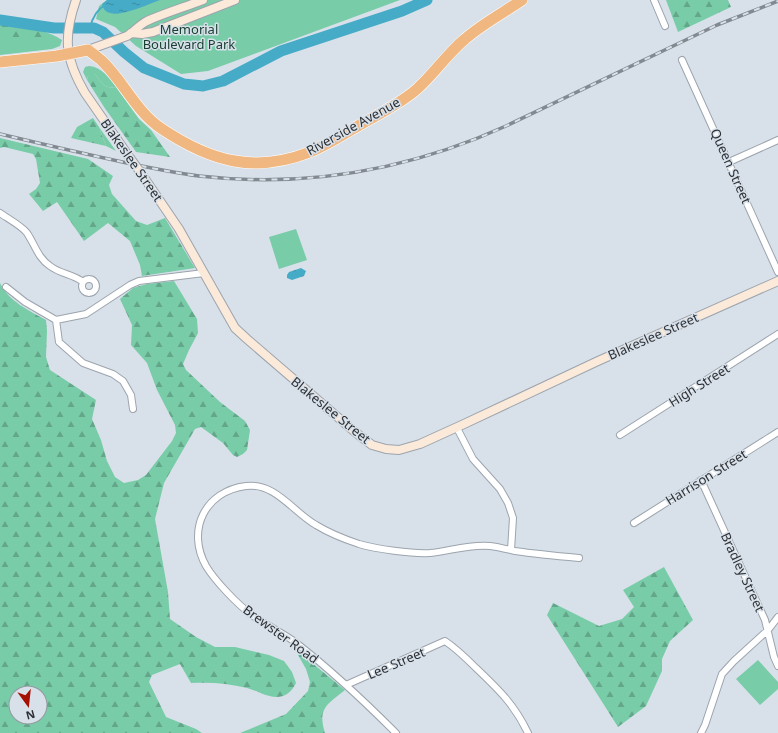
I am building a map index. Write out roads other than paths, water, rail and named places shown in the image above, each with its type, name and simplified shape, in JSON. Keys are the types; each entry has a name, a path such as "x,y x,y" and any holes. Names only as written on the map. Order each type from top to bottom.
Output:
{"highway":[{"name":"Riverside Avenue","path":"88,50 102,61 143,113 162,129 189,145 210,155 235,162 268,162 301,155 324,146 408,96 422,84 463,40 522,0"},
{"path":"0,62 68,54 88,50"}],"street":[{"path":"68,54 70,17 76,0"},
{"path":"129,35 137,27 146,22 203,0"},
{"path":"88,50 129,35 153,32 235,0"},
{"path":"654,0 665,26"},
{"name":"Blakeslee Street","path":"68,54 85,93 167,211 235,328 242,336 355,432 372,445 386,450 399,450 420,444 598,361 778,281"},
{"name":"Queen Street","path":"682,60 778,272"},
{"path":"729,162 778,140"},
{"path":"0,213 27,232 37,253 50,267 74,276 84,282"},
{"path":"6,287 25,302 56,320 86,314 104,301 139,280 204,273"},
{"path":"88,279 94,280 96,285 95,291 90,293 85,292 82,288 84,282 88,279"},
{"path":"95,291 104,301"},
{"path":"56,320 59,342 83,363 113,374 123,381 131,395 133,409"},
{"name":"High Street","path":"620,435 778,334"},
{"path":"457,428 473,459 500,488 508,503 513,518 510,550"},
{"name":"Harrison Street","path":"634,523 778,432"},
{"name":"Bradley Street","path":"701,480 765,620 774,657 778,666"},
{"name":"Brewster Road","path":"396,733 333,672 293,641 251,614 226,592 206,566 199,548 198,535 200,520 216,497 230,490 247,486 263,488 276,494 315,525 338,536 367,546 403,552 430,553 471,546 490,546 510,550 579,558"},
{"path":"701,733 722,674 768,630 778,617"},
{"name":"Lee Street","path":"346,685 445,641 456,648 504,695 520,715 528,733"}],"water":[{"path":"107,0 160,0 135,10 115,14 106,11 104,8 102,4"},
{"path":"301,268 306,271 304,276 292,280 287,278 289,272"}],"waterway":[{"path":"0,20 54,28 94,28 103,32 144,68 184,84 203,86 223,81 281,51 402,11 427,0"},
{"path":"90,28 95,15 99,9 105,5"}],"railway":[{"path":"0,134 127,163 199,176 239,179 278,179 317,177 356,172 432,154 469,141 506,126 717,25 778,1"}],"park label":[{"name":"Memorial Boulevard Park","path":"189,36"}]}
